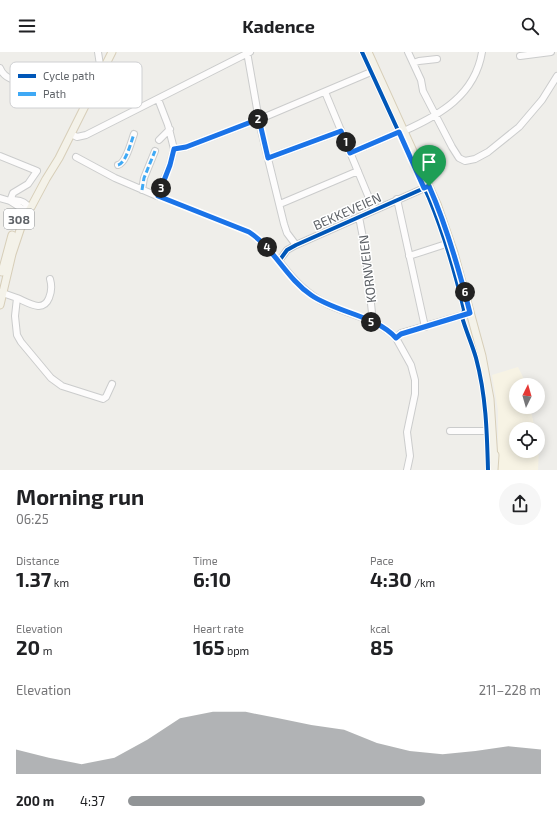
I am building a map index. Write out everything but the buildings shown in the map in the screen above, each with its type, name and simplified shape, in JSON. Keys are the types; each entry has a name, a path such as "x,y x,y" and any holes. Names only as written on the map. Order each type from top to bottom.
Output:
{"main road":[{"name":"308","path":"107,62 112,52"},
{"path":"368,52 401,131 429,186 446,228 482,356 492,383 496,407 497,428 494,470"},
{"name":"308","path":"0,304 1,292 15,243 33,193 46,179 59,158 84,108"},
{"name":"308","path":"0,282 8,247 27,208"}],"street":[{"path":"98,52 100,62"},
{"path":"142,107 248,52 259,119 268,158 287,233 296,245"},
{"path":"408,52 421,80 423,91 455,153 461,159 471,160 497,145 519,127 542,100 557,76"},
{"path":"350,153 436,116 456,100 469,85 476,74 482,52"},
{"path":"520,56 550,52"},
{"path":"413,64 419,61 437,59"},
{"path":"0,68 2,74 10,78"},
{"path":"174,149 186,147 259,119 371,72"},
{"path":"325,92 374,210"},
{"path":"76,157 115,178 158,196 174,149 164,110 158,99"},
{"path":"73,131 77,137 86,135 140,108"},
{"path":"159,140 170,129"},
{"path":"268,158 341,131"},
{"path":"118,165 124,160 134,134"},
{"path":"142,190 144,178 155,151"},
{"path":"0,156 37,171 28,184 13,193 10,201"},
{"path":"280,204 358,172"},
{"name":"BEKKEVEIEN","path":"373,322 335,308 311,295 301,287 279,261 287,250 296,245 429,186"},
{"path":"0,198 10,201 18,200 27,208"},
{"path":"397,199 425,327"},
{"name":"KORNVEIEN","path":"359,216 365,248 373,322"},
{"path":"409,256 442,245"},
{"path":"1,292 39,306 45,305 52,293 50,279"},
{"path":"17,298 16,328 18,338 56,383 66,388 103,399 106,397 112,384"},
{"path":"396,338 401,334 470,313"},
{"path":"373,322 386,329 396,338 411,365 415,380 415,394 407,434 410,456 407,470"},
{"path":"450,431 487,432"}],"shaded area":[{"path":"518,367 523,377 509,378 509,414 532,414 533,422 509,422 509,458 539,458 538,470 498,470 498,410 492,375"}],"marked path":[{"path":"118,165 126,156 134,134"},
{"path":"142,190 144,178 155,151"}],"cycle path":[{"path":"362,52 429,198 449,253 464,310 462,317 476,358 482,386 488,470"},
{"path":"279,261 287,250 296,245 429,186"},
{"path":"157,196 249,232 266,246 294,280 311,295 332,306 377,324 396,338 401,333 468,313"}],"route":[{"path":"259,119 268,158 341,131 350,153 399,132 424,188 429,186 446,228 470,313 401,334 396,338 386,329 373,322 325,304 311,295 301,287 258,238 249,232 235,225 158,196 170,165 174,149 186,147 259,119"}]}
